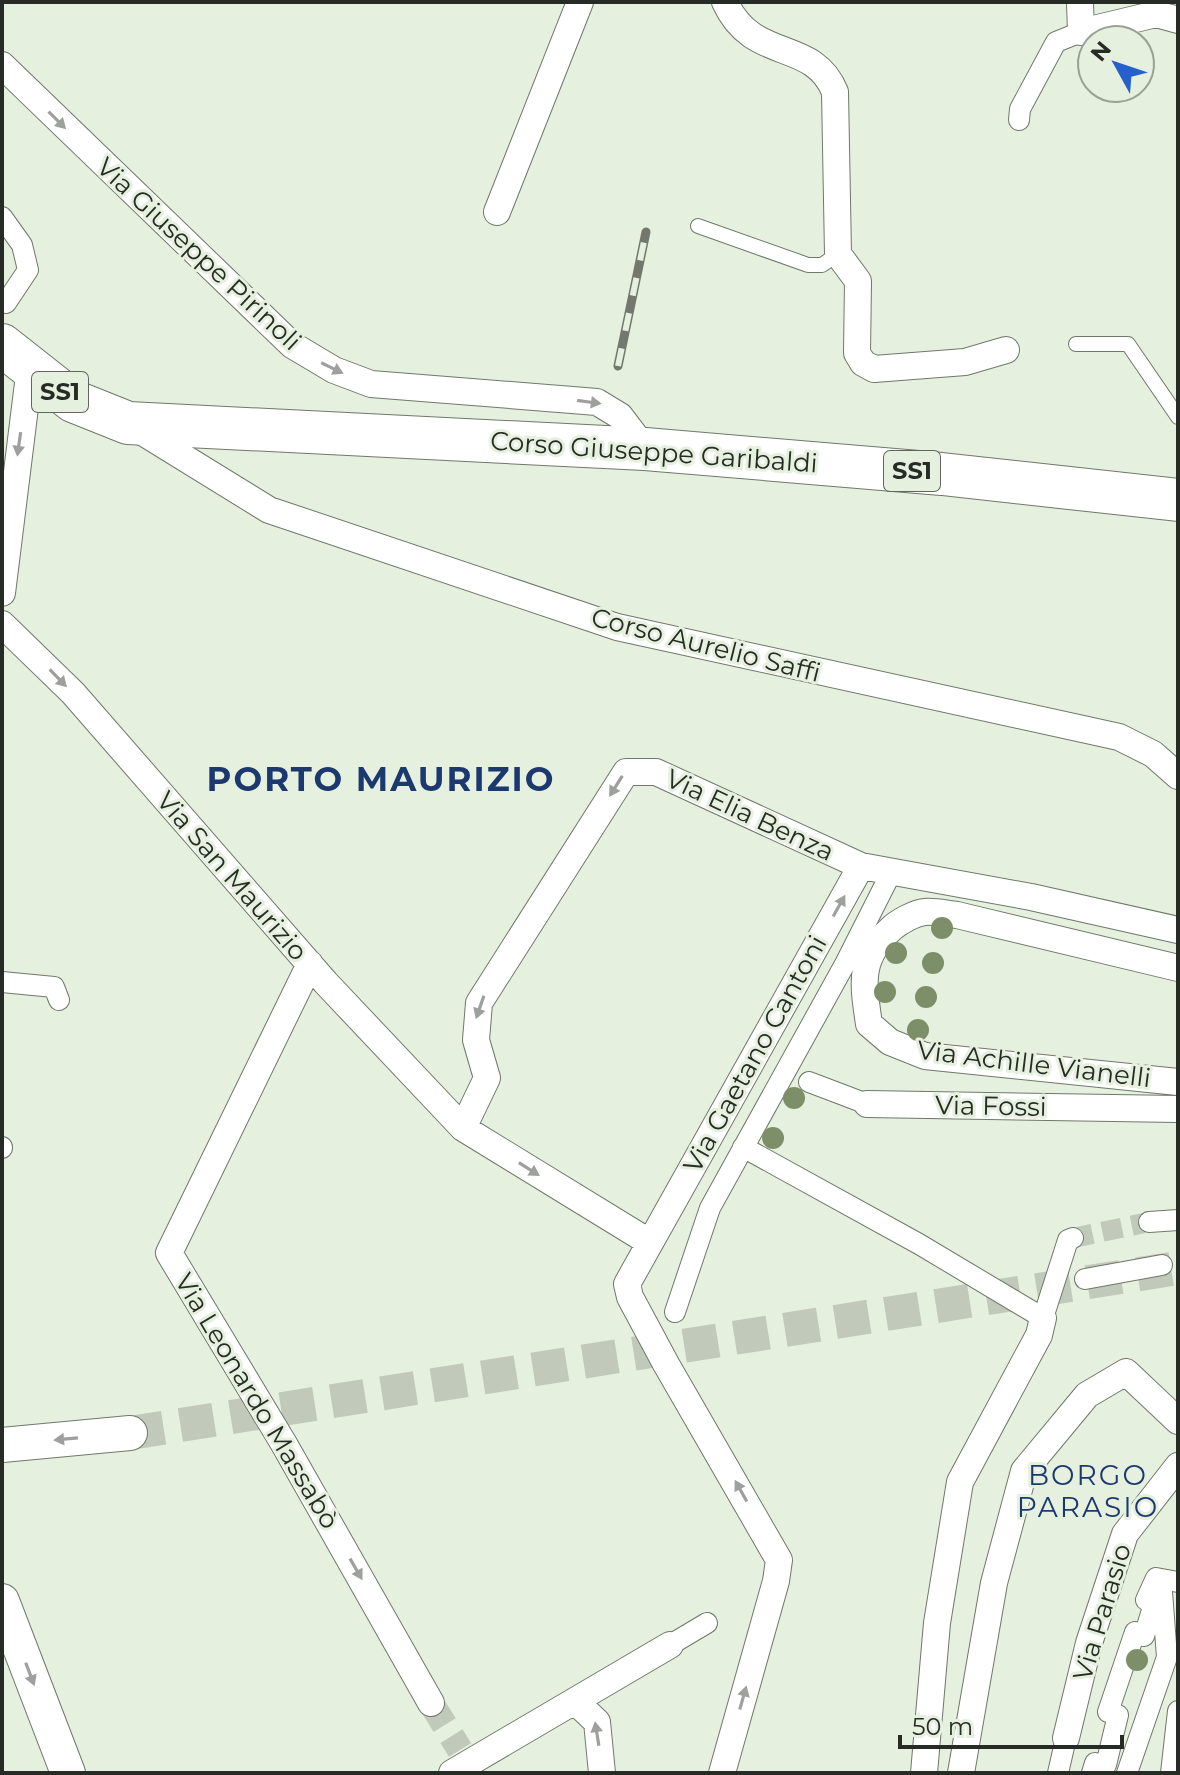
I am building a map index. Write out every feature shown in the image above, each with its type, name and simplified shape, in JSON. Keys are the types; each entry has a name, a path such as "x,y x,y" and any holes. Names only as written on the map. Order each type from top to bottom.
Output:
{"main road":[{"name":"SS1","path":"16,356 73,401 128,423"},
{"name":"Corso Giuseppe Garibaldi","path":"128,423 645,449 942,474 1178,500"}],"street":[{"path":"497,212 580,2"},
{"path":"725,2 748,37 808,60 829,77 835,92 838,254 858,281 857,353 863,363 874,369 965,362 1006,350"},
{"path":"1080,3 1081,24"},
{"path":"1114,24 1156,14 1178,20"},
{"path":"1019,120 1020,109 1056,42 1076,34"},
{"name":"Via Giuseppe Pirinoli","path":"2,65 292,345 312,358 371,384 597,402 620,416 645,449"},
{"path":"2,217 22,245 28,270 6,303"},
{"path":"2,593 16,356"},
{"name":"Corso Aurelio Saffi","path":"128,423 269,510 617,627 1119,737 1153,754 1178,776"},
{"name":"Via San Maurizio","path":"2,624 73,693 310,964 463,1128 649,1242"},
{"name":"Via Elia Benza","path":"463,1128 487,1078 476,1040 479,1003 626,772 656,772 861,866 1031,897 1178,930"},
{"name":"Via Gaetano Cantoni","path":"722,1773 776,1581 779,1560 630,1297 627,1284 861,866"},
{"path":"675,1312 710,1208 846,962 891,873"},
{"name":"Via Achille Vianelli","path":"1178,968 957,915 924,911 899,922 869,953 863,984 869,1024 890,1042 925,1056 1178,1082"},
{"name":"Via Leonardo Massabò","path":"310,964 169,1253 284,1444 431,1703"},
{"path":"2,982 54,987 59,1000"},
{"name":"Via Fossi","path":"809,1082 836,1096 867,1104 1178,1109"},
{"path":"743,1147 773,1159 1043,1318"},
{"path":"1149,1222 1178,1220"},
{"path":"924,1773 937,1623 960,1482 1039,1335 1068,1240 1073,1238"},
{"path":"1085,1279 1162,1265"},
{"path":"961,1773 994,1583 1024,1471 1087,1395 1126,1372 1178,1421"},
{"path":"2,1445 130,1433"},
{"name":"Via Parasio","path":"1058,1773 1089,1643 1125,1534 1178,1466"},
{"path":"1092,1773 1095,1763 1106,1765 1118,1715 1108,1712 1135,1632 1144,1636 1154,1604 1146,1600 1156,1578 1170,1581"},
{"name":"Via Parasio","path":"1127,1773 1167,1657 1170,1581"},
{"path":"2,1601 68,1773"},
{"path":"463,1765 577,1703 707,1623"},
{"path":"577,1703 597,1722 602,1773"},
{"path":"1171,1773 1178,1711"}],"lane":[{"path":"698,226 808,265 822,265 838,254"},
{"path":"1076,344 1128,344 1178,417"}],"tunnel":[{"path":"1073,1238 1149,1222"},
{"path":"130,1433 1178,1268"},
{"path":"431,1703 460,1750"}],"railway":[{"path":"618,366 646,232"}],"district":[{"name":"PORTO MAURIZIO","path":"381,779"},
{"name":"BORGO PARASIO","path":"1088,1491"}]}
